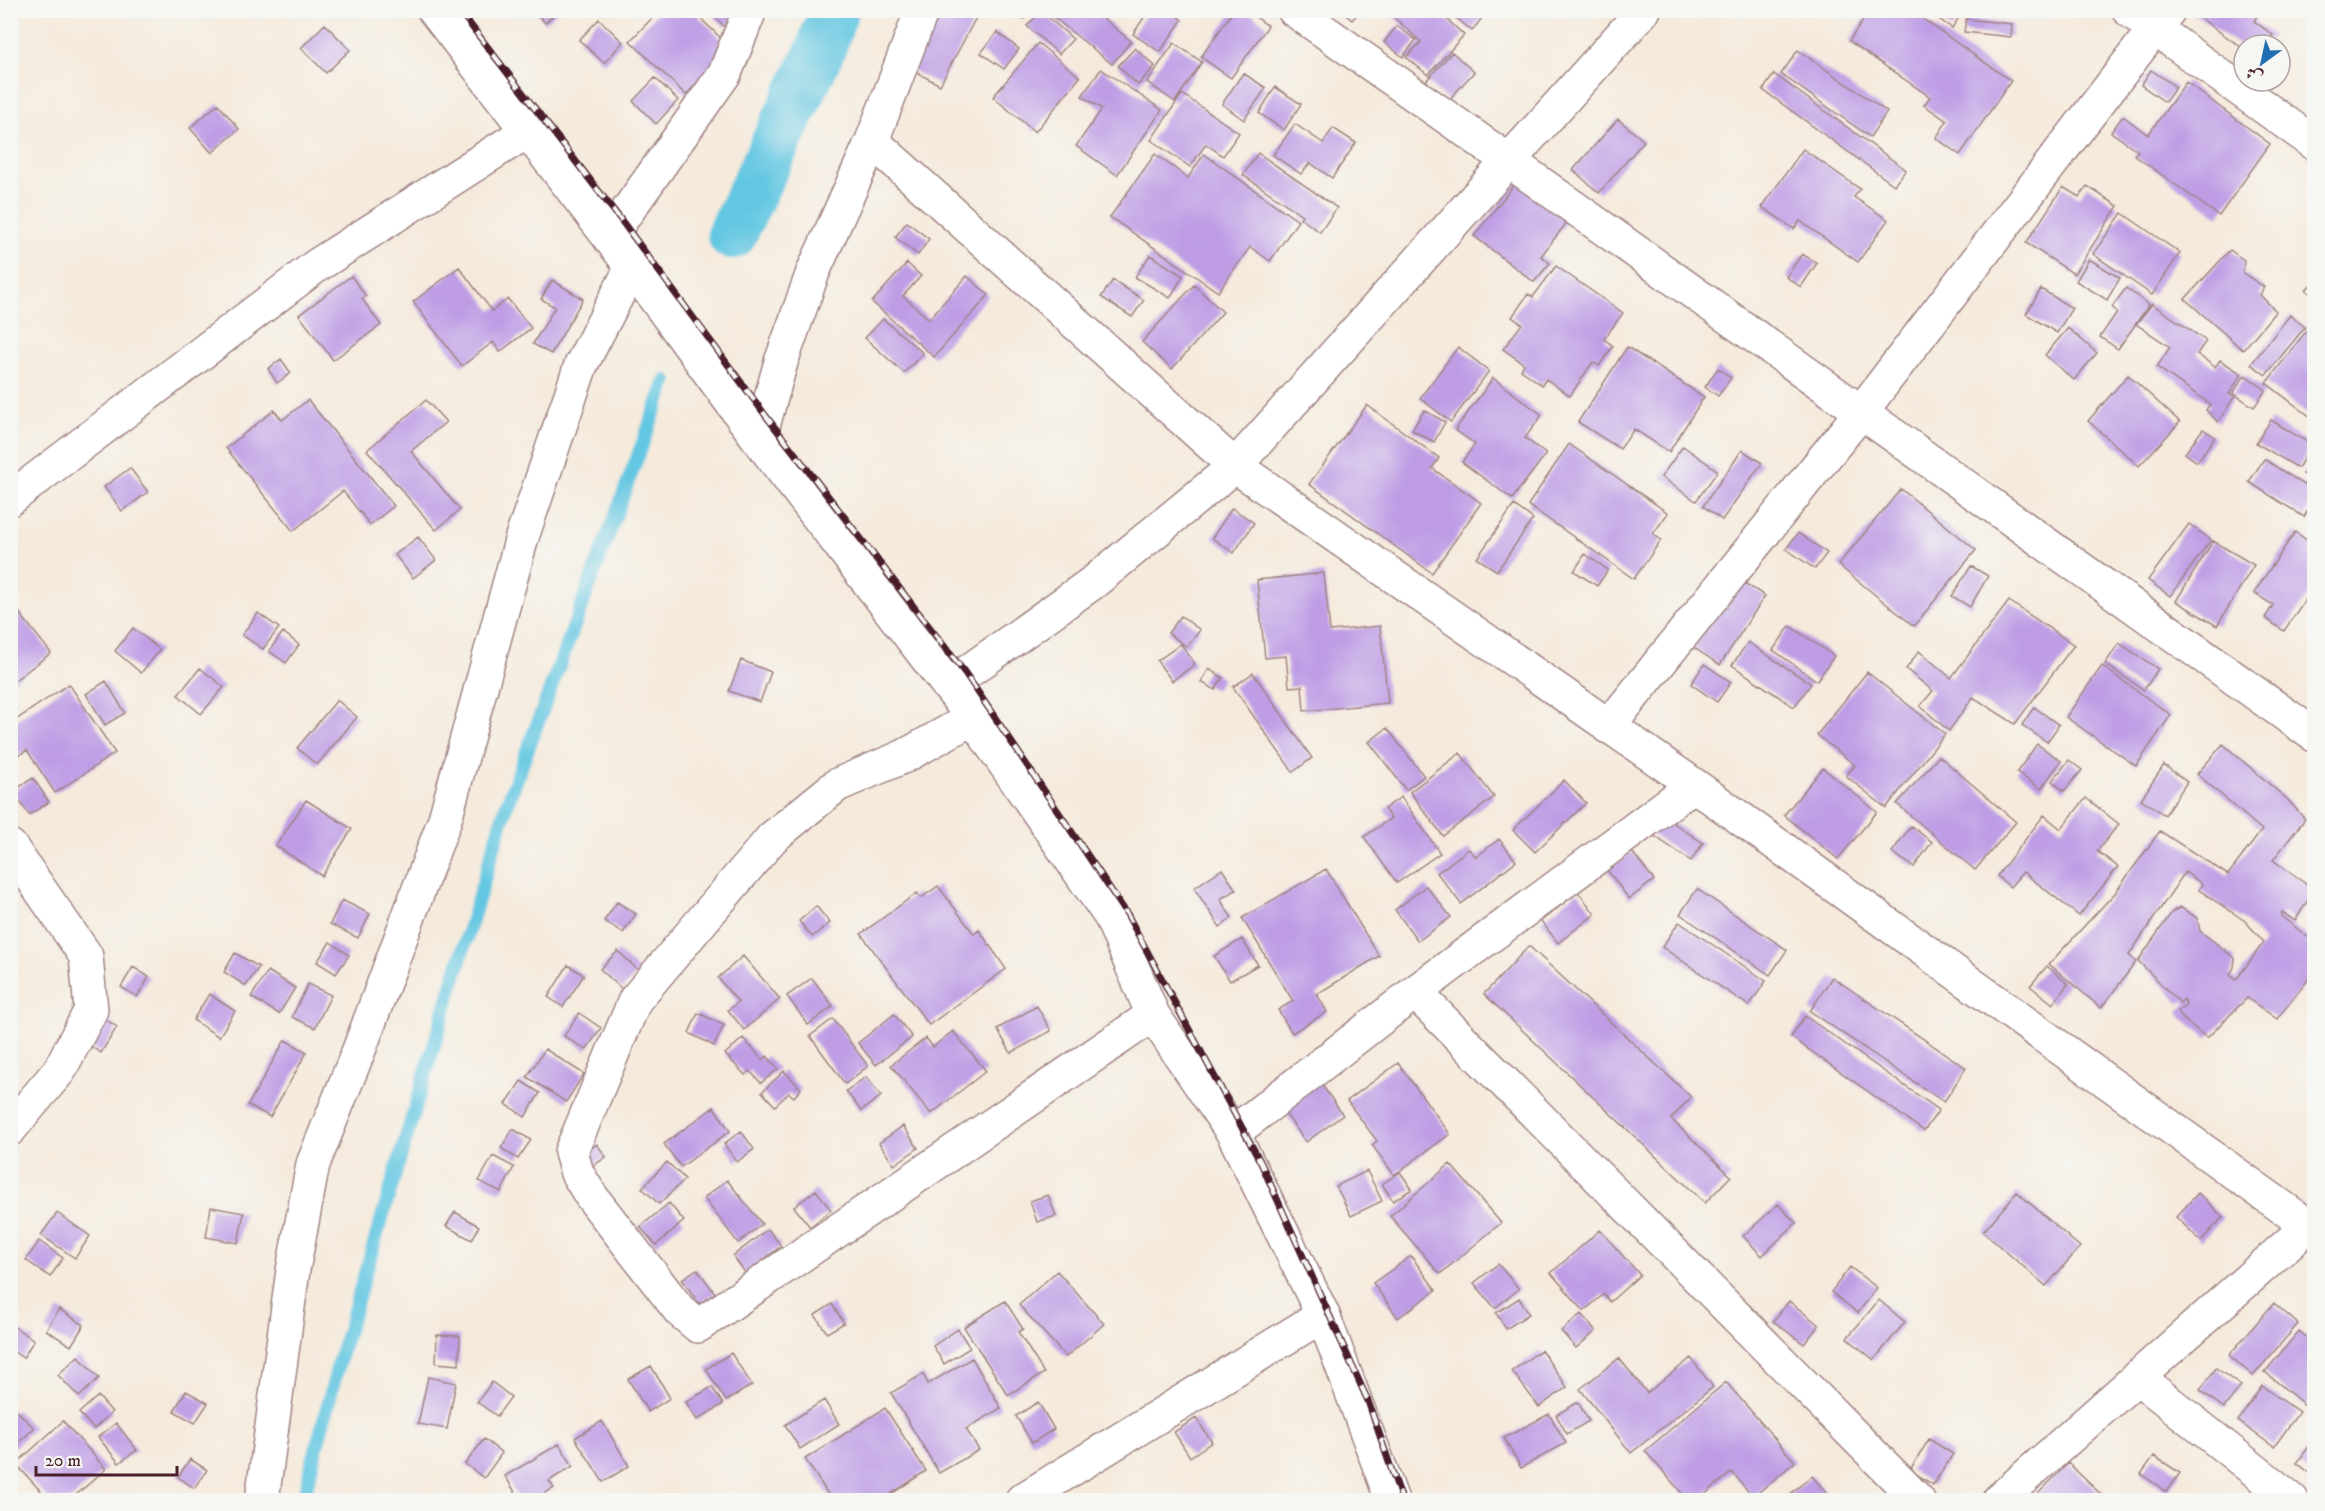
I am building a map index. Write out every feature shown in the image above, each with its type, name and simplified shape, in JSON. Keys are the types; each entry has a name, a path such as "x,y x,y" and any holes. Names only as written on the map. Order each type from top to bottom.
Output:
{"street":[{"path":"434,10 632,267 759,440 972,718 1111,917 1153,1015 1233,1133 1323,1315 1392,1500"},
{"path":"610,239 725,73 750,10"},
{"path":"759,440 781,362 813,272 872,141 922,10"},
{"path":"1294,10 2314,735"},
{"path":"948,686 1095,581 1235,466 1644,10"},
{"path":"2129,10 2162,20 2314,143"},
{"path":"1608,727 1861,412 2162,20"},
{"path":"10,500 316,267 526,132"},
{"path":"872,141 1235,466 1694,785 2313,1226 2137,1377 1999,1500"},
{"path":"262,1500 292,1270 313,1164 359,1050 445,819 522,537 581,365 632,267"},
{"path":"972,718 905,756 837,785 772,838 635,1000 570,1152 577,1173 591,1196 680,1311 698,1326 1153,1015"},
{"path":"1233,1133 1415,992 1694,785"},
{"path":"10,846 86,956 91,1010 59,1071 10,1130"},
{"path":"1415,992 1918,1500"},
{"path":"1022,1500 1323,1315"},
{"path":"2137,1377 2292,1500"}],"building":[{"path":"534,10 559,10 545,23"},
{"path":"660,10 692,10 731,48 686,95 630,41"},
{"path":"708,10 741,10 725,27"},
{"path":"939,10 979,12 940,85 908,68"},
{"path":"1013,10 1030,10 1024,19"},
{"path":"1057,10 1093,10 1131,41 1112,64 1052,16"},
{"path":"1149,10 1169,10 1182,20 1160,52 1133,34"},
{"path":"1234,10 1246,10 1268,26 1231,78 1201,57"},
{"path":"1340,10 1361,10 1352,20"},
{"path":"1386,10 1437,10 1464,35 1428,75 1406,57 1421,42"},
{"path":"1447,10 1488,10 1472,31"},
{"path":"1870,10 1910,10 2011,81 1960,155 1936,138 1947,121 1924,105 1930,97 1849,41"},
{"path":"1940,10 1964,10 1952,28 1936,17"},
{"path":"2189,10 2252,10 2258,15 2254,21 2270,33 2232,33 2232,40"},
{"path":"1041,11 1073,39 1059,54 1027,26"},
{"path":"599,19 623,42 604,63 579,40"},
{"path":"1966,19 2012,24 2011,37 1964,32"},
{"path":"325,24 350,50 326,73 301,48"},
{"path":"1397,26 1416,40 1403,57 1384,42"},
{"path":"997,32 1019,49 1004,69 981,53"},
{"path":"1038,43 1080,77 1035,132 993,97"},
{"path":"1174,43 1202,62 1175,102 1147,82"},
{"path":"1135,48 1155,66 1138,85 1118,66"},
{"path":"1798,50 1887,112 1870,137 1781,74"},
{"path":"1452,52 1474,72 1448,101 1426,81"},
{"path":"1101,69 1162,110 1117,175 1076,146 1102,109 1082,96"},
{"path":"2151,70 2176,87 2165,102 2141,85"},
{"path":"1243,73 1266,88 1244,120 1222,104"},
{"path":"1774,74 1906,170 1894,185 1763,90"},
{"path":"655,78 678,100 656,124 633,101"},
{"path":"2186,82 2270,144 2219,216 2134,155 2138,151 2111,132 2123,116 2148,135"},
{"path":"1275,87 1301,104 1284,130 1259,113"},
{"path":"1182,94 1239,133 1223,156 1206,144 1190,167 1151,140"},
{"path":"218,104 239,129 212,153 190,128"},
{"path":"1618,119 1644,141 1599,193 1573,170"},
{"path":"1295,124 1323,143 1333,128 1356,143 1332,178 1310,163 1301,174 1273,155"},
{"path":"1803,149 1860,189 1854,197 1888,220 1858,262 1800,221 1794,229 1762,207"},
{"path":"1258,153 1337,208 1320,232 1300,218 1302,215 1243,175"},
{"path":"1155,154 1188,178 1204,154 1298,221 1270,261 1250,247 1218,292 1110,217"},
{"path":"1517,181 1568,221 1541,256 1550,263 1534,282 1474,236"},
{"path":"2087,186 2118,206 2074,274 2026,243 2063,187 2079,197"},
{"path":"2122,213 2180,253 2152,295 2093,254"},
{"path":"907,222 929,239 918,255 895,237"},
{"path":"2230,250 2244,260 2243,273 2264,287 2260,295 2276,311 2243,350 2185,299"},
{"path":"1802,254 1817,263 1801,287 1786,277"},
{"path":"1150,255 1183,276 1170,298 1135,277"},
{"path":"2089,259 2120,278 2107,300 2076,281"},
{"path":"907,263 921,276 903,296 929,319 967,276 989,295 934,357 872,302"},
{"path":"1556,266 1623,313 1604,339 1613,346 1599,366 1593,362 1570,396 1546,379 1542,385 1521,370 1524,364 1503,349 1522,324 1512,317 1528,294 1533,297"},
{"path":"459,267 492,311 508,299 531,328 500,352 493,342 462,366 413,302"},
{"path":"351,276 366,296 362,299 381,325 333,360 299,315"},
{"path":"552,280 583,299 551,354 533,344 555,307 541,299"},
{"path":"1113,280 1144,300 1132,317 1101,297"},
{"path":"2314,281 2314,297 2306,290"},
{"path":"1194,285 1223,312 1172,369 1142,342"},
{"path":"2126,288 2149,305 2118,349 2100,337 2117,312 2112,307"},
{"path":"2041,289 2072,308 2057,333 2026,314"},
{"path":"2152,304 2206,341 2197,354 2215,367 2220,360 2242,374 2229,394 2235,396 2218,422 2206,410 2210,404 2157,367 2170,347 2136,324"},
{"path":"2290,315 2305,327 2266,375 2251,364"},
{"path":"883,319 923,353 904,373 865,338"},
{"path":"2314,321 2314,415 2312,418 2266,383"},
{"path":"2068,328 2097,353 2074,380 2045,355"},
{"path":"1458,347 1489,371 1451,422 1420,398"},
{"path":"1627,347 1704,397 1669,452 1634,429 1620,449 1578,422"},
{"path":"281,359 291,373 277,383 268,369"},
{"path":"1718,368 1731,378 1718,396 1705,387"},
{"path":"2128,375 2180,422 2139,466 2088,421"},
{"path":"2245,375 2266,390 2254,407 2233,393"},
{"path":"1493,378 1542,415 1525,438 1546,454 1512,499 1462,462 1475,444 1455,430"},
{"path":"308,400 394,506 370,525 343,491 293,531 226,448 274,410 282,420"},
{"path":"426,400 446,422 411,451 460,510 436,530 367,450"},
{"path":"1367,405 1439,458 1432,468 1481,503 1432,573 1309,484"},
{"path":"1424,410 1445,422 1434,442 1412,430"},
{"path":"2271,420 2312,445 2298,468 2256,443"},
{"path":"2203,429 2215,437 2197,462 2185,453"},
{"path":"1569,444 1668,513 1653,534 1661,540 1634,579 1528,505"},
{"path":"1683,446 1718,471 1696,501 1661,477"},
{"path":"1742,450 1762,463 1722,520 1703,506"},
{"path":"2314,455 2314,481 2303,474"},
{"path":"2264,459 2314,491 2314,500 2304,517 2249,482"},
{"path":"130,468 148,492 122,511 104,487"},
{"path":"1901,489 1976,550 1914,626 1838,565"},
{"path":"1514,505 1533,519 1497,571 1477,558"},
{"path":"1232,508 1254,523 1234,553 1212,538"},
{"path":"2189,524 2211,540 2170,596 2148,580"},
{"path":"2295,532 2314,545 2314,591 2312,589 2284,631 2265,618 2273,605 2254,593"},
{"path":"1798,533 1827,553 1815,569 1786,549"},
{"path":"418,537 436,560 413,578 395,555"},
{"path":"2213,541 2254,565 2217,626 2176,601"},
{"path":"1585,554 1608,570 1597,586 1574,571"},
{"path":"1971,566 1988,576 1970,607 1952,596"},
{"path":"1324,573 1330,631 1380,626 1388,703 1304,711 1302,686 1289,687 1286,656 1265,658 1257,580"},
{"path":"1738,579 1765,596 1720,665 1693,647"},
{"path":"10,601 51,653 10,684"},
{"path":"2009,601 2074,645 2015,724 1973,697 1949,731 1920,706 1933,691 1906,669 1919,651 1951,678"},
{"path":"258,613 279,628 263,649 242,635"},
{"path":"1181,616 1200,630 1187,647 1168,633"},
{"path":"1790,626 1834,656 1817,681 1773,650"},
{"path":"133,628 160,650 141,673 115,651"},
{"path":"283,632 299,645 286,663 269,651"},
{"path":"1748,642 1811,684 1794,707 1732,665"},
{"path":"2119,643 2158,669 2144,690 2105,664"},
{"path":"1181,644 1195,664 1172,681 1157,661"},
{"path":"741,660 771,672 760,702 729,691"},
{"path":"1704,664 1731,682 1717,702 1691,684"},
{"path":"2102,666 2171,715 2136,766 2066,717"},
{"path":"200,668 224,687 201,714 178,695"},
{"path":"1209,669 1223,678 1215,690 1201,682"},
{"path":"1867,672 1945,734 1886,808 1846,776 1855,765 1817,735"},
{"path":"1253,673 1312,758 1293,772 1233,687"},
{"path":"106,681 125,713 105,725 86,694"},
{"path":"69,684 115,753 55,793 27,750 10,761 10,738 15,736 10,730 10,724"},
{"path":"337,700 357,717 317,765 297,748"},
{"path":"2034,707 2059,725 2047,742 2022,725"},
{"path":"1387,728 1424,776 1406,790 1369,742"},
{"path":"2037,744 2061,761 2041,789 2017,772"},
{"path":"2223,744 2288,800 2305,819 2273,860 2314,890 2295,921 2282,912 2281,916 2314,942 2314,972 2277,1019 2247,998 2207,1038 2182,1018 2178,1011 2186,1004 2184,999 2180,1003 2138,961 2172,912 2180,907 2197,918 2200,931 2235,958 2230,975 2236,980 2264,942 2245,921 2199,890 2202,884 2185,872 2129,955 2136,962 2101,1008 2049,964 2115,893 2160,831 2228,875 2262,830 2197,774"},
{"path":"1460,753 1494,797 1443,836 1410,792"},
{"path":"1939,756 2016,822 1975,870 1897,804"},
{"path":"2069,760 2082,770 2064,791 2052,781"},
{"path":"2164,765 2187,782 2165,815 2141,799"},
{"path":"1823,768 1877,812 1838,859 1784,815"},
{"path":"33,778 49,802 29,815 13,791"},
{"path":"1564,780 1586,803 1535,852 1513,830"},
{"path":"1401,797 1440,853 1397,883 1364,837 1391,818 1384,809"},
{"path":"2086,798 2119,824 2097,851 2118,867 2079,916 2023,872 2010,887 1997,876 2044,815 2061,829"},
{"path":"306,800 352,829 322,876 276,846"},
{"path":"1662,815 1703,843 1691,861 1650,833"},
{"path":"1911,826 1932,842 1914,867 1892,852"},
{"path":"1499,839 1516,861 1461,904 1437,873 1469,849 1476,857"},
{"path":"1632,852 1654,880 1629,899 1607,870"},
{"path":"1222,869 1236,890 1220,899 1232,918 1220,927 1194,888"},
{"path":"1326,869 1379,956 1317,994 1327,1012 1292,1033 1278,1010 1293,1001 1242,918"},
{"path":"938,886 974,934 979,930 1006,969 929,1025 861,934 917,893 921,898"},
{"path":"1426,886 1451,917 1418,941 1395,910"},
{"path":"1697,889 1787,950 1770,975 1680,914"},
{"path":"1578,892 1595,914 1558,943 1541,921"},
{"path":"342,900 370,914 358,938 330,924"},
{"path":"617,902 636,914 623,933 604,921"},
{"path":"816,906 830,923 812,937 799,921"},
{"path":"1679,922 1766,981 1749,1006 1662,947"},
{"path":"1242,939 1258,965 1230,981 1214,956"},
{"path":"330,942 349,955 336,974 317,962"},
{"path":"1529,946 1691,1097 1671,1119 1731,1176 1705,1203 1484,994"},
{"path":"618,951 639,971 622,989 600,969"},
{"path":"235,953 259,967 246,986 224,972"},
{"path":"743,956 780,999 744,1030 728,1010 738,1002 718,978"},
{"path":"568,965 584,975 563,1007 548,997"},
{"path":"2047,966 2068,984 2053,1004 2030,986"},
{"path":"133,967 149,977 137,997 121,987"},
{"path":"268,971 295,988 279,1014 251,997"},
{"path":"1832,977 1966,1068 1944,1102 1810,1011"},
{"path":"812,978 833,1006 808,1025 787,996"},
{"path":"308,984 331,995 315,1028 292,1017"},
{"path":"209,994 235,1011 219,1037 193,1020"},
{"path":"1037,1006 1051,1031 1011,1053 997,1029"},
{"path":"579,1013 601,1028 586,1050 564,1036"},
{"path":"698,1013 724,1025 714,1046 689,1033"},
{"path":"894,1014 912,1037 876,1065 858,1043"},
{"path":"99,1015 117,1027 101,1053 83,1041"},
{"path":"1805,1016 1939,1110 1924,1131 1791,1037"},
{"path":"833,1019 868,1066 845,1084 810,1036"},
{"path":"953,1031 986,1071 931,1114 891,1065 926,1038 933,1047"},
{"path":"743,1038 763,1060 767,1056 778,1069 761,1083 750,1071 745,1075 725,1054"},
{"path":"285,1040 307,1052 270,1117 248,1105"},
{"path":"545,1049 584,1074 566,1102 527,1077"},
{"path":"1398,1063 1450,1134 1394,1175 1372,1145 1377,1141 1347,1101"},
{"path":"784,1071 801,1089 794,1097 789,1093 775,1106 762,1092"},
{"path":"866,1077 881,1096 861,1111 846,1091"},
{"path":"1317,1078 1343,1115 1306,1142 1279,1105"},
{"path":"521,1081 540,1093 525,1117 506,1104"},
{"path":"714,1107 730,1131 681,1167 664,1144"},
{"path":"903,1126 918,1148 894,1165 879,1143"},
{"path":"513,1129 531,1140 518,1159 501,1148"},
{"path":"741,1131 754,1149 737,1162 724,1144"},
{"path":"597,1144 606,1157 590,1168 582,1156"},
{"path":"493,1156 514,1167 501,1192 479,1181"},
{"path":"667,1162 685,1179 659,1204 642,1188"},
{"path":"1450,1164 1501,1223 1440,1274 1390,1216"},
{"path":"1367,1171 1382,1201 1351,1216 1336,1186"},
{"path":"1400,1172 1412,1189 1393,1201 1382,1184"},
{"path":"727,1180 762,1224 738,1243 704,1198"},
{"path":"816,1190 831,1210 810,1227 794,1207"},
{"path":"2017,1192 2080,1247 2046,1286 1983,1232"},
{"path":"2198,1193 2223,1217 2201,1241 2176,1217"},
{"path":"1048,1195 1056,1216 1037,1222 1030,1201"},
{"path":"669,1203 684,1221 656,1245 640,1227"},
{"path":"1778,1204 1796,1223 1762,1256 1743,1236"},
{"path":"211,1207 244,1213 238,1243 206,1237"},
{"path":"455,1212 479,1226 472,1240 446,1226"},
{"path":"57,1213 90,1236 75,1258 41,1235"},
{"path":"768,1229 781,1246 746,1274 733,1256"},
{"path":"1600,1230 1640,1275 1610,1302 1604,1294 1584,1311 1551,1273"},
{"path":"39,1241 63,1258 50,1277 26,1260"},
{"path":"1411,1256 1436,1290 1398,1318 1373,1283"},
{"path":"1498,1264 1519,1289 1495,1308 1474,1283"},
{"path":"1850,1267 1877,1288 1858,1313 1831,1292"},
{"path":"697,1269 715,1293 699,1304 682,1279"},
{"path":"1057,1271 1104,1324 1066,1357 1019,1305"},
{"path":"1519,1298 1529,1314 1506,1329 1496,1313"},
{"path":"1879,1300 1905,1322 1874,1360 1847,1338"},
{"path":"1005,1301 1023,1329 1018,1332 1044,1373 1008,1395 964,1327"},
{"path":"1789,1301 1819,1325 1804,1344 1773,1321"},
{"path":"2274,1303 2298,1324 2253,1376 2229,1355"},
{"path":"832,1304 844,1323 827,1333 815,1315"},
{"path":"59,1309 84,1325 71,1346 46,1330"},
{"path":"1581,1314 1596,1331 1576,1348 1561,1331"},
{"path":"10,1324 34,1340 23,1358 10,1349"},
{"path":"958,1329 970,1348 944,1364 933,1346"},
{"path":"2299,1331 2314,1344 2314,1398 2307,1407 2265,1372"},
{"path":"437,1335 460,1336 459,1365 436,1363"},
{"path":"1541,1350 1567,1387 1539,1407 1512,1371"},
{"path":"731,1353 752,1385 726,1401 706,1369"},
{"path":"78,1356 99,1378 79,1397 58,1375"},
{"path":"972,1358 1001,1408 966,1429 979,1450 939,1473 891,1393 923,1374 928,1384"},
{"path":"1619,1358 1647,1393 1691,1358 1713,1387 1631,1453 1580,1389"},
{"path":"651,1366 670,1398 648,1412 628,1379"},
{"path":"2216,1368 2241,1386 2224,1408 2200,1390"},
{"path":"428,1377 456,1383 447,1429 418,1424"},
{"path":"492,1382 511,1397 497,1416 477,1402"},
{"path":"1726,1382 1795,1462 1753,1497 1732,1472 1698,1500 1688,1500 1645,1451"},
{"path":"2262,1386 2299,1412 2274,1447 2238,1421"},
{"path":"712,1387 723,1404 697,1420 686,1402"},
{"path":"186,1391 208,1403 195,1423 174,1411"},
{"path":"98,1396 112,1412 94,1429 79,1413"},
{"path":"824,1400 839,1424 800,1449 785,1425"},
{"path":"1038,1402 1054,1429 1032,1443 1016,1416"},
{"path":"1578,1402 1589,1421 1567,1434 1556,1415"},
{"path":"885,1408 926,1471 891,1494 896,1500 832,1500 805,1459"},
{"path":"16,1410 34,1428 10,1451 10,1415"},
{"path":"1549,1414 1566,1443 1521,1468 1504,1438"},
{"path":"1196,1418 1212,1442 1190,1457 1174,1432"},
{"path":"63,1421 106,1469 70,1500 49,1500 16,1464"},
{"path":"602,1421 629,1466 603,1482 575,1438"},
{"path":"116,1423 137,1450 119,1463 98,1437"},
{"path":"484,1439 502,1453 484,1478 465,1464"},
{"path":"1929,1439 1953,1454 1933,1485 1910,1470"},
{"path":"559,1444 573,1466 549,1481 554,1488 533,1500 520,1500 505,1476"},
{"path":"2310,1445 2314,1448 2314,1476 2297,1463"},
{"path":"2154,1456 2180,1473 2167,1492 2141,1474"},
{"path":"190,1459 207,1470 194,1488 178,1477"},
{"path":"2068,1463 2107,1500 2032,1500"},
{"path":"1812,1476 1833,1500 1783,1500"}],"waterway":[{"path":"732,234 820,51 834,10"},
{"path":"303,1500 342,1350 506,807 666,381"}],"railway":[{"path":"459,10 621,220 766,416 965,673 1127,914 1261,1163 1368,1401 1402,1500"}]}
